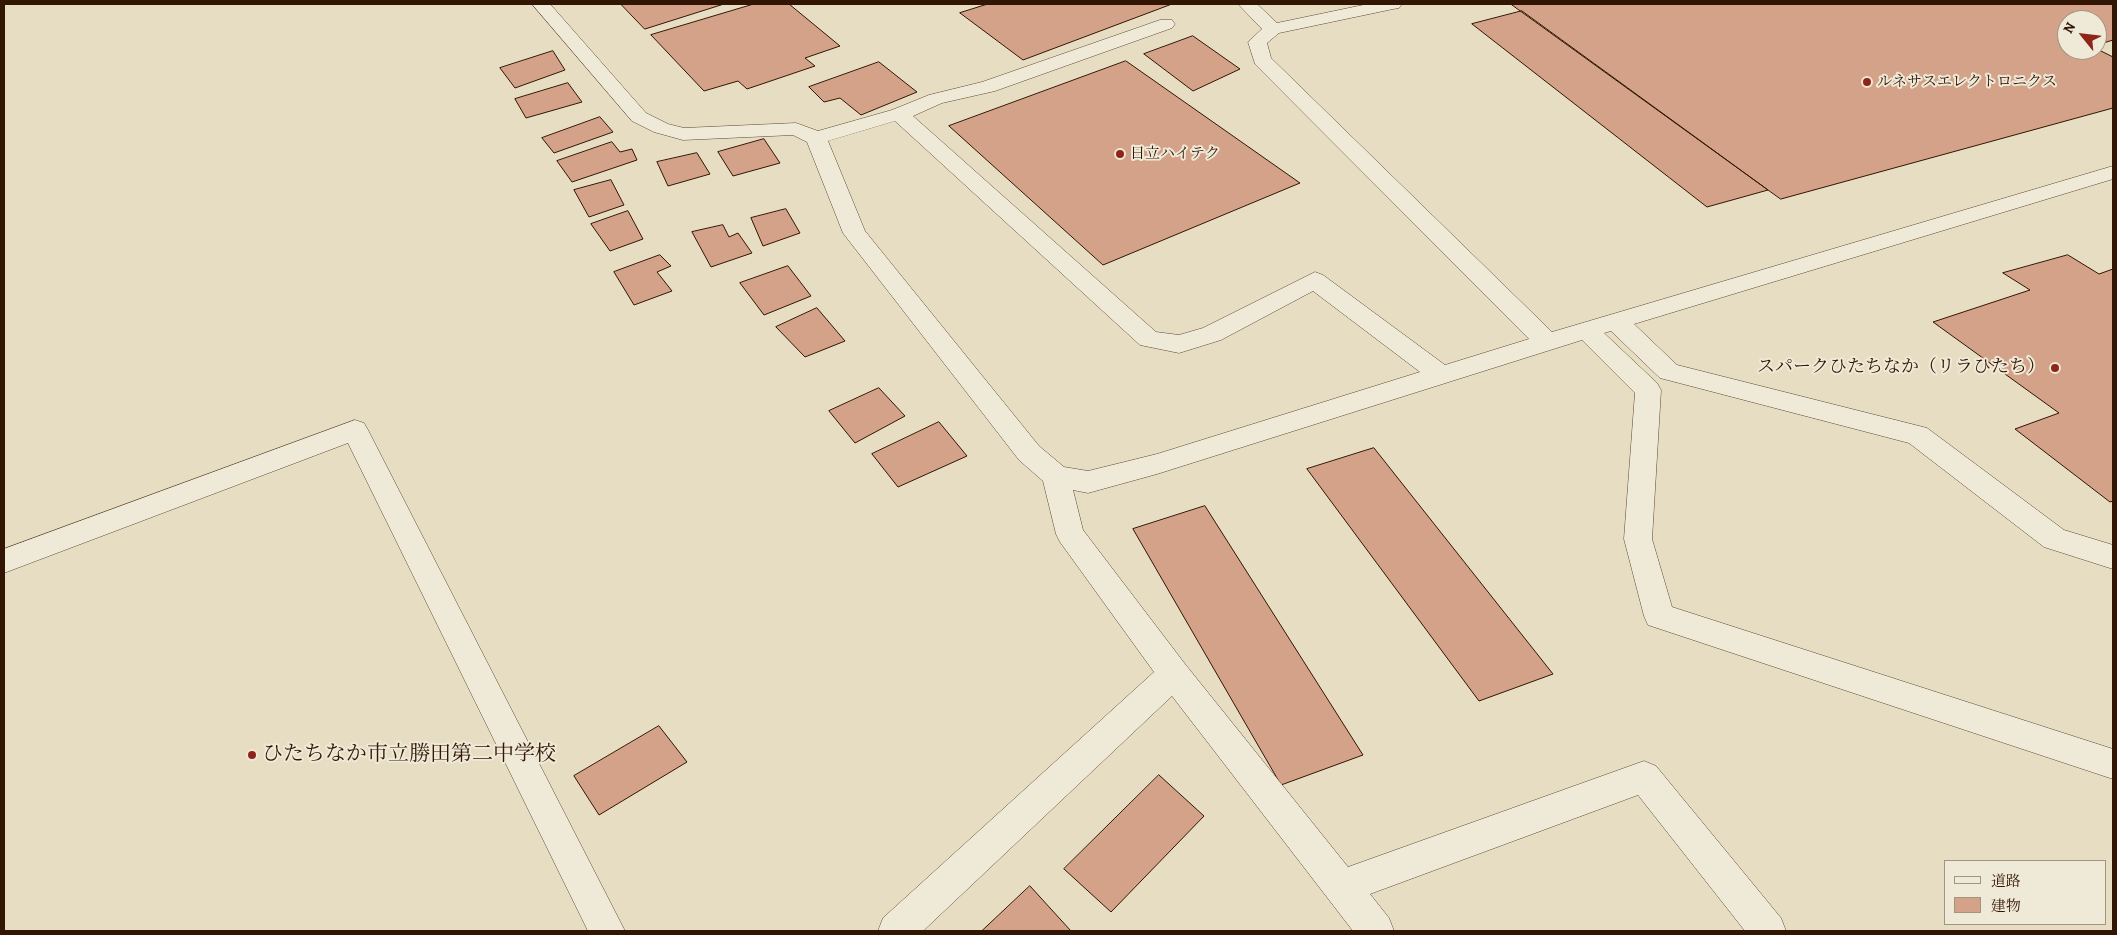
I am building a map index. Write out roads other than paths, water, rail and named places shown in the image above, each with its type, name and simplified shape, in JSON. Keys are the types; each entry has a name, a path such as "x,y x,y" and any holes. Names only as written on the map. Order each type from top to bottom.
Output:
{"street":[{"path":"541,4 639,117 660,128 684,134 796,129 816,138 899,114 936,99 988,87 1166,24"},
{"path":"1247,4 1273,29"},
{"path":"1393,4 1273,29 1257,42 1262,60 1547,342"},
{"path":"899,114 1149,339 1179,344 1212,334 1315,280 1441,375"},
{"path":"816,138 854,233 1029,453 1056,476 1088,482 1157,464 1586,330 2113,172"},
{"path":"1616,322 1669,372 1918,435 2054,539 2113,557"},
{"path":"1586,330 1648,390 1638,539 1659,616 2113,764"},
{"path":"4,561 355,430 607,931"},
{"path":"1056,476 1070,534 1174,674 1376,931"},
{"path":"896,931 1174,674"},
{"path":"1341,887 1644,777 1768,931"}],"place":[{"name":"ルネサスエレクトロニクス","path":"1867,82"},
{"name":"日立ハイテク","path":"1120,154"},
{"name":"スパークひたちなか（リラひたち）","path":"2055,368"},
{"name":"ひたちなか市立勝田第二中学校","path":"252,755"}]}
